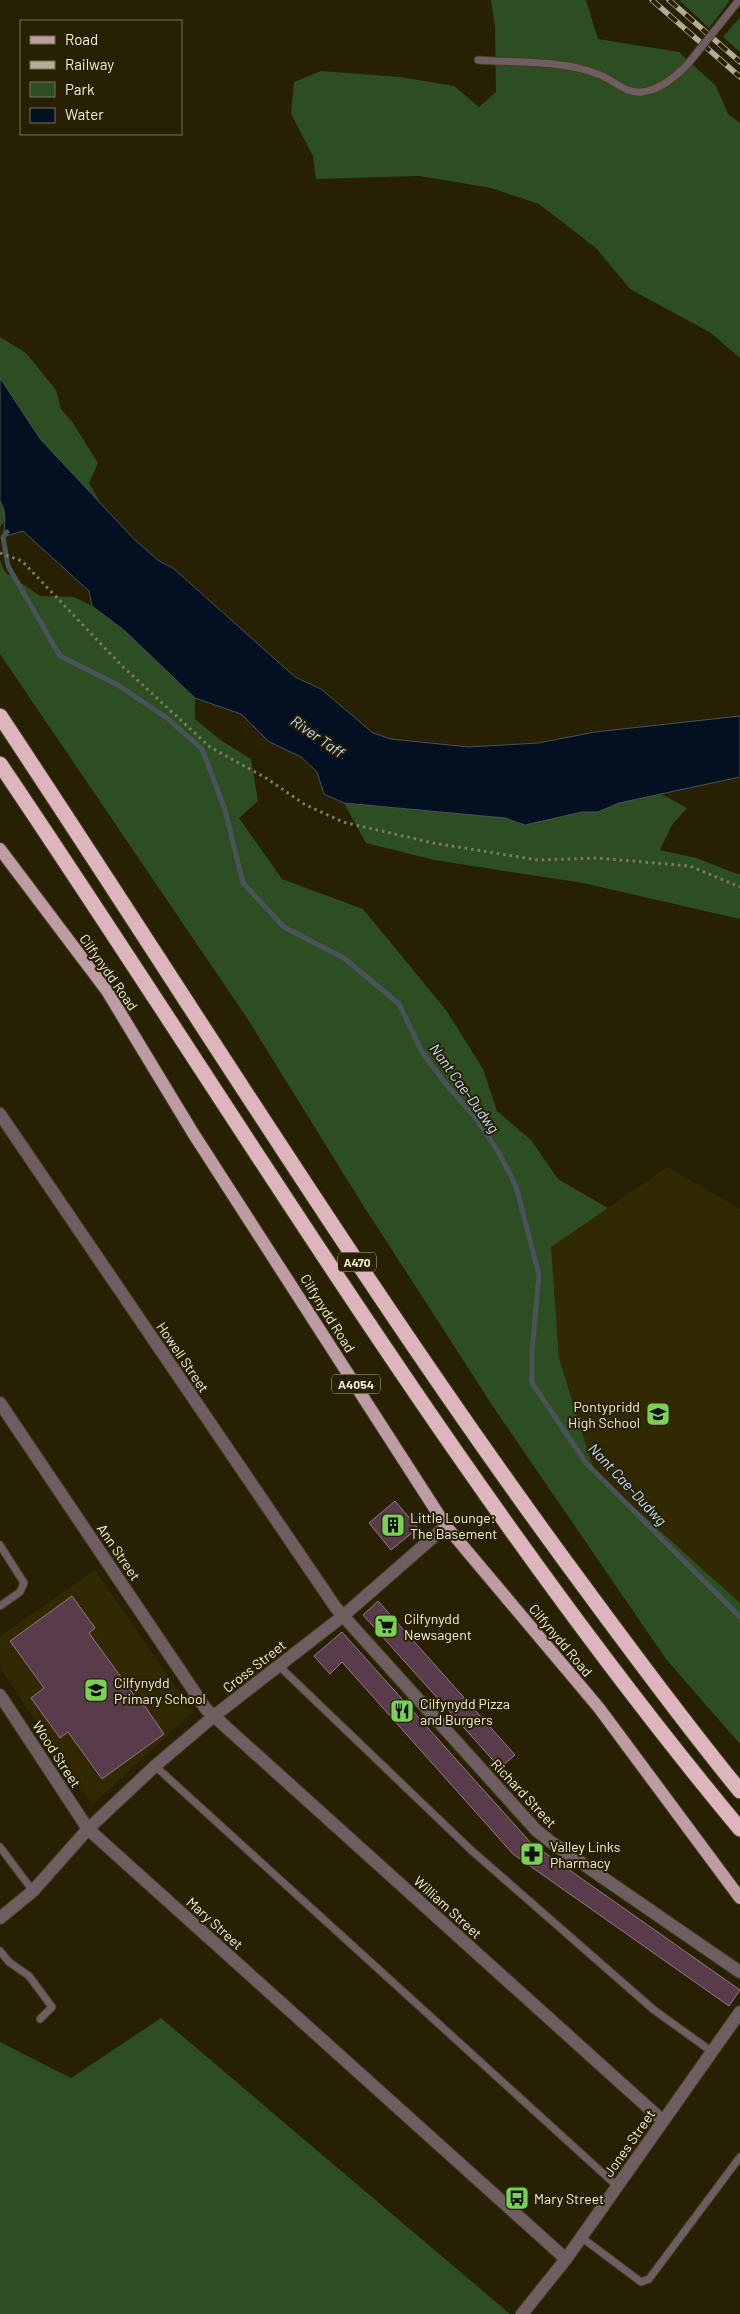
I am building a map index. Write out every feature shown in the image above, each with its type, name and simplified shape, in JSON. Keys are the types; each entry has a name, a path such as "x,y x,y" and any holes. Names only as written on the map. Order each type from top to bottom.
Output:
{"highway":[{"name":"A470","path":"0,716 86,845 297,1174 499,1472 690,1730 740,1791"},
{"name":"A470","path":"0,764 279,1188 481,1489 677,1753 740,1829"}],"main road":[{"name":"Cilfynydd Road","path":"0,849 107,991 193,1133 282,1268 446,1526 599,1708 740,1898"}],"street":[{"name":"Howell Street","path":"0,1114 343,1616"},
{"name":"Ann Street","path":"0,1403 206,1708 214,1716"},
{"name":"Cross Street","path":"0,1918 33,1891 88,1829 155,1766 214,1716 343,1616 446,1526"},
{"name":"Richard Street","path":"343,1616 536,1830 740,1972"},
{"name":"Wood Street","path":"0,1695 88,1829"},
{"name":"William Street","path":"214,1716 663,2121"},
{"name":"Mary Street","path":"88,1829 566,2259"},
{"name":"Jones Street","path":"522,2314 566,2259 740,2012"}],"lane":[{"path":"478,60 578,68 601,75 621,88 641,92 674,78 687,65 739,0"},
{"path":"0,1545 24,1583 20,1592 0,1606"},
{"path":"279,1666 471,1850 654,2010 711,2051"},
{"path":"155,1766 618,2186"},
{"path":"0,1847 33,1891"},
{"path":"0,1951 9,1962 29,1976 52,2007 40,2020"},
{"path":"581,2238 641,2282 649,2280 740,2157"}],"path":[{"path":"0,553 22,561 122,666 210,747 266,778 304,804 343,822 433,844 538,860 598,858 690,866 740,888"}],"shaded area":[{"name":"Pontypridd High School","path":"667,1167 740,1209 740,1603 594,1471 559,1358 551,1247"},
{"name":"Cilfynydd Primary School","path":"95,1570 193,1712 92,1805 0,1668 0,1636"}],"green space":[{"path":"491,0 586,0 598,39 679,52 716,86 728,114 740,123 740,358 711,333 630,289 596,248 539,204 491,188 419,176 316,179 313,156 291,114 294,82 321,71 400,77 454,86 479,107 496,92 495,27"},
{"path":"679,0 728,0 729,2 709,28"},
{"path":"740,17 740,52 723,37"},
{"path":"0,337 26,353 56,390 61,409 73,423 98,463 89,483 104,509 41,440 0,378"},
{"path":"0,501 4,507 5,521 0,527"},
{"path":"0,560 5,572 40,596 74,597 92,606 125,631 195,698 195,719 219,739 251,759 258,801 239,818 282,879 363,909 446,1010 483,1069 497,1111 531,1140 558,1179 608,1208 551,1247 559,1358 594,1471 740,1603 740,1744 666,1659 496,1411 361,1202 247,1018 0,654"},
{"path":"661,794 687,808 672,825 660,850 696,858 740,875 740,919 583,883 434,860 366,843 344,803 505,818 525,825 582,812 598,812 619,803"},
{"path":"161,2018 510,2314 0,2314 0,2042 71,2078"}],"water":[{"name":"River Taff","path":"0,378 41,440 134,539 159,561 173,568 295,677 321,689 373,733 391,739 469,747 538,743 595,732 740,716 740,777 619,803 598,812 582,812 525,825 505,818 344,803 324,794 317,772 301,757 268,741 241,714 195,698 125,631 92,606 89,591 23,531 3,537 5,514 0,501"}],"building":[{"name":"Little Lounge: The Basement","path":"395,1501 418,1528 391,1550 369,1523"},
{"path":"72,1596 95,1628 89,1633 164,1734 102,1779 68,1732 60,1738 31,1698 44,1688 10,1641"},
{"path":"378,1601 515,1755 500,1768 363,1615"},
{"path":"342,1632 531,1843 740,1990 729,2006 513,1854 342,1662 330,1674 314,1656"}],"waterway":[{"name":"Nant Cae-Dudwg","path":"7,532 3,537 8,566 60,656 118,685 167,718 202,749 225,810 243,883 284,927 344,958 399,1004 422,1052 445,1083 475,1117 499,1153 516,1186 539,1275 532,1351 532,1383 586,1463 740,1617"}],"railway":[{"path":"652,0 740,77"},
{"path":"669,0 740,62"}],"place":[{"name":"Pontypridd High School","path":"658,1414"},
{"name":"Little Lounge: The Basement","path":"393,1525"},
{"name":"Cilfynydd Newsagent","path":"386,1626"},
{"name":"Cilfynydd Primary School","path":"96,1690"},
{"name":"Cilfynydd Pizza and Burgers","path":"402,1711"},
{"name":"Valley Links Pharmacy","path":"532,1854"},
{"name":"Mary Street","path":"517,2198"}]}
